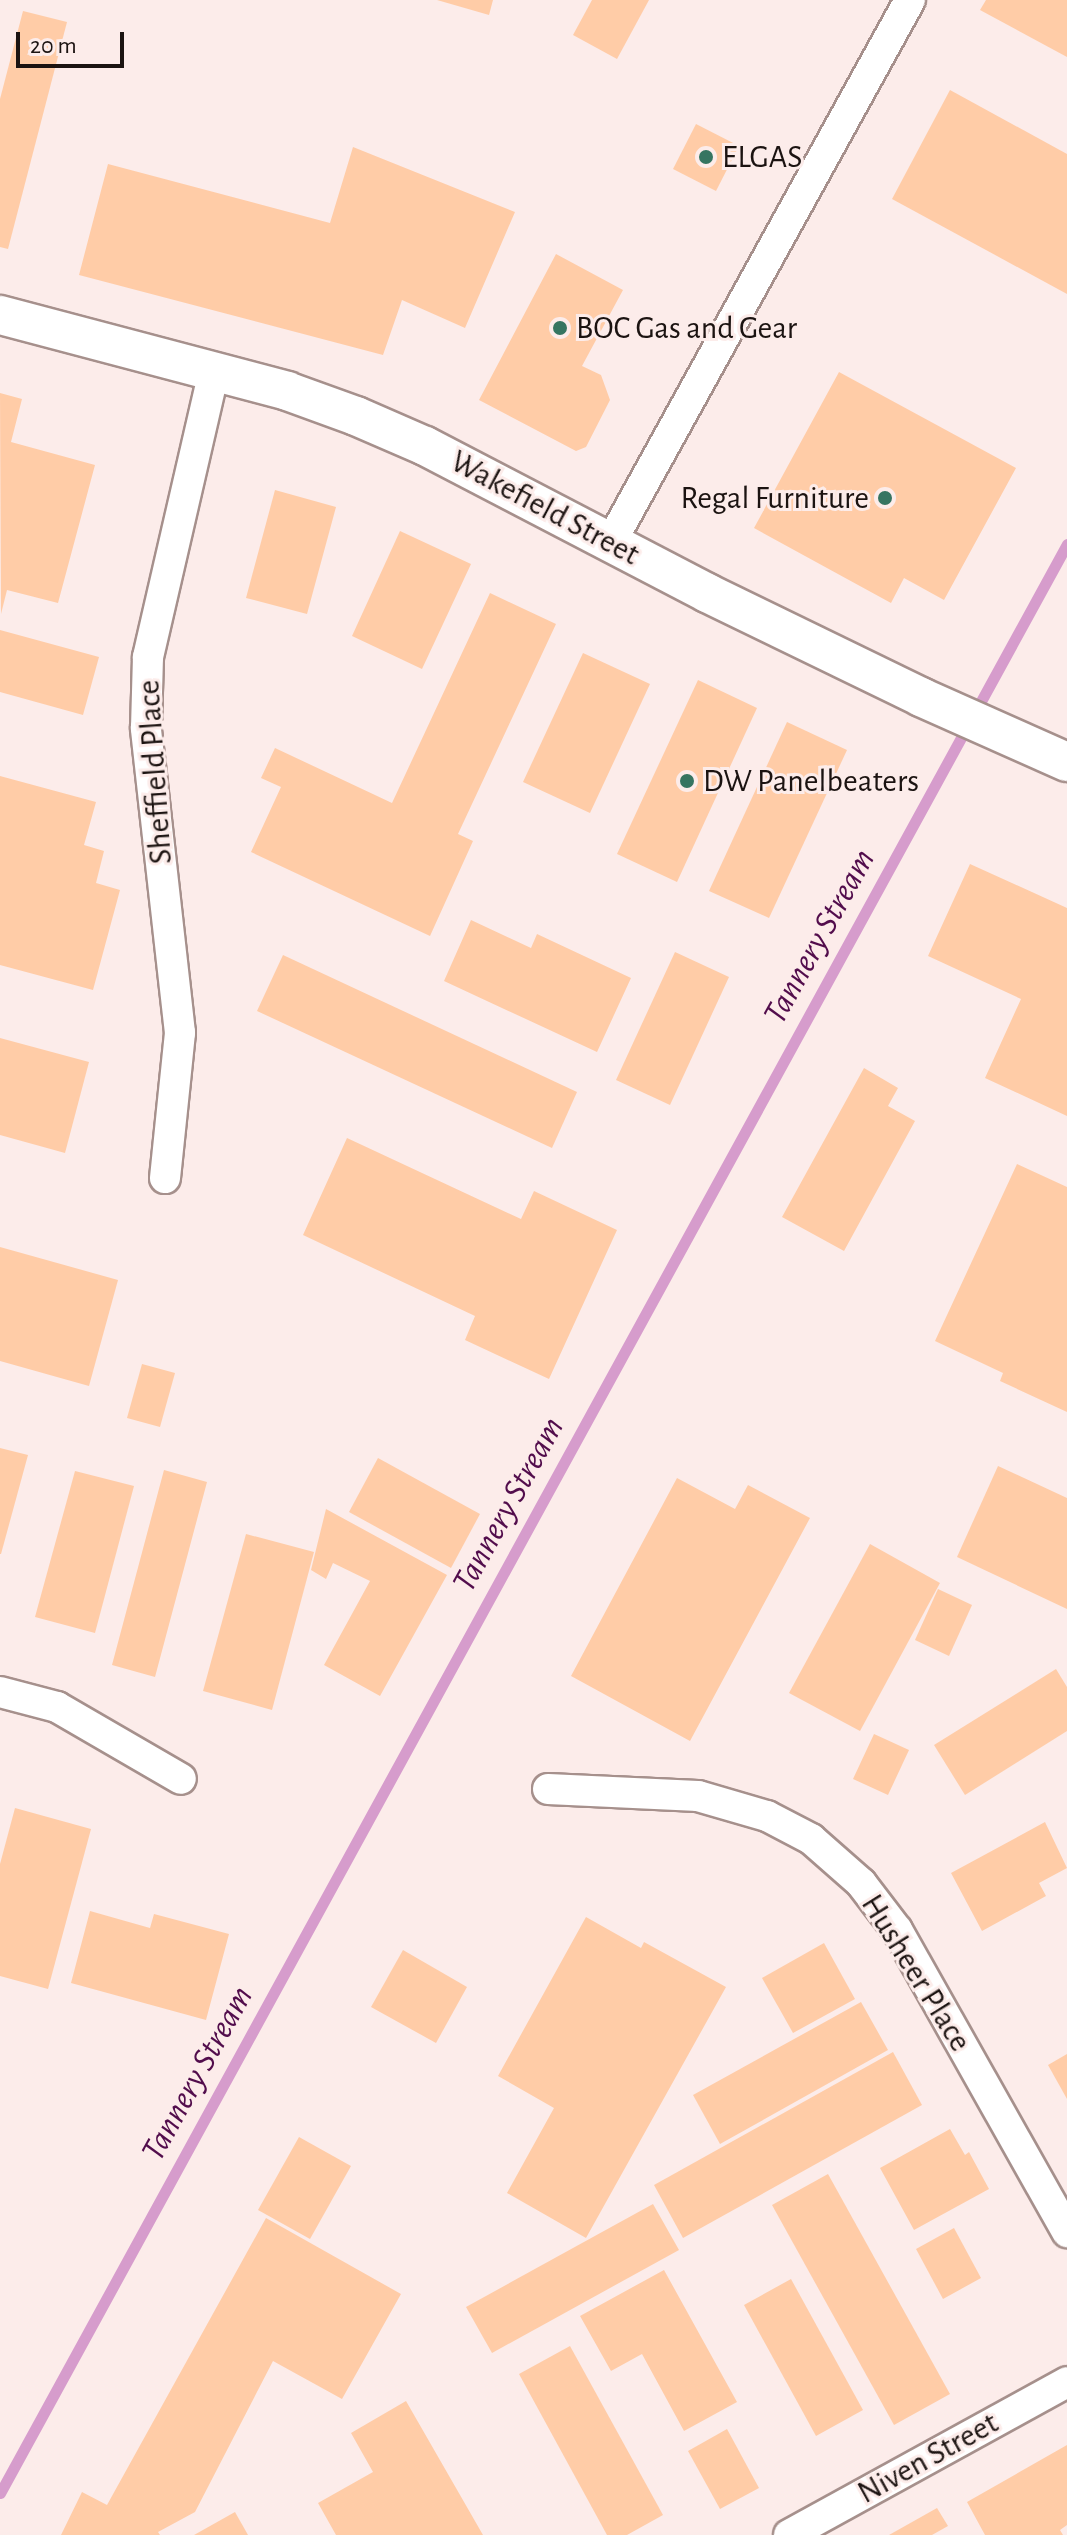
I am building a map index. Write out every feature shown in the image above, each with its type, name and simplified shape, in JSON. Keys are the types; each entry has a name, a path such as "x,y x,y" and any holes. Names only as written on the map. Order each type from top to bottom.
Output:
{"street":[{"path":"611,542 910,0"},
{"name":"Wakefield Street","path":"0,315 287,391 370,422 425,446 937,703 1067,762"},
{"name":"Sheffield Place","path":"165,1178 180,1033 146,728 148,657 214,371"},
{"path":"0,1692 57,1707 181,1779"},
{"name":"Husheer Place","path":"548,1789 698,1796 767,1816 811,1839 861,1883 897,1930 1067,2232"},
{"name":"Niven Street","path":"789,2535 1067,2382"}],"building":[{"path":"437,0 493,0 489,15"},
{"path":"592,0 649,0 617,59 573,35"},
{"path":"986,0 1067,0 1067,57 980,10"},
{"path":"23,11 67,22 8,249 0,247 0,99"},
{"path":"950,90 1067,154 1067,294 892,199"},
{"name":"ELGAS","path":"696,124 739,146 716,191 673,169"},
{"path":"353,147 515,212 465,328 402,300 383,355 79,275 108,164 330,223"},
{"name":"BOC Gas and Gear","path":"556,254 623,290 582,366 601,375 610,400 586,447 576,451 479,400"},
{"name":"Regal Furniture","path":"839,372 1016,468 944,600 904,578 891,603 754,528"},
{"path":"0,393 22,399 11,442 95,465 58,603 7,590 1,614"},
{"path":"275,490 336,507 307,614 246,598"},
{"path":"400,531 471,564 422,669 352,636"},
{"path":"490,593 556,624 458,834 473,841 430,936 251,852 281,787 261,778 275,748 392,803"},
{"path":"0,630 99,657 83,715 0,692"},
{"path":"583,653 650,684 590,813 523,782"},
{"name":"DW Panelbeaters","path":"698,680 757,708 677,882 617,854"},
{"path":"787,722 847,750 769,918 709,891"},
{"path":"0,776 96,802 84,845 104,851 96,883 120,890 93,990 0,965"},
{"path":"970,864 1067,908 1067,1116 985,1078 1021,999 928,956"},
{"path":"471,920 531,948 537,934 631,978 597,1052 444,981"},
{"path":"675,952 729,977 670,1105 616,1080"},
{"path":"283,955 577,1092 552,1148 257,1011"},
{"path":"0,1038 89,1062 65,1153 0,1135"},
{"path":"864,1068 898,1088 888,1106 915,1121 844,1251 782,1217"},
{"path":"347,1138 521,1219 534,1191 617,1230 549,1379 465,1340 475,1316 303,1235"},
{"path":"1017,1164 1067,1187 1067,1412 1000,1381 1003,1373 935,1341"},
{"path":"0,1247 118,1280 89,1386 0,1361"},
{"path":"142,1364 175,1373 160,1427 127,1418"},
{"path":"0,1448 28,1455 1,1554 0,1554"},
{"path":"378,1458 480,1514 451,1568 349,1512"},
{"path":"998,1466 1067,1498 1067,1609 957,1557"},
{"path":"164,1470 207,1482 155,1677 112,1665"},
{"path":"75,1471 134,1486 95,1633 35,1617"},
{"path":"677,1478 735,1509 748,1485 810,1518 690,1741 571,1676"},
{"path":"326,1509 447,1575 380,1696 324,1665 370,1581 333,1563 326,1579 311,1570"},
{"path":"246,1534 314,1552 272,1710 203,1691"},
{"path":"870,1544 940,1583 860,1731 789,1693"},
{"path":"938,1589 972,1605 949,1656 915,1640"},
{"path":"1056,1669 1067,1687 1067,1731 965,1795 934,1745"},
{"path":"874,1734 909,1750 888,1795 853,1779"},
{"path":"15,1808 91,1829 48,1989 0,1976 0,1864"},
{"path":"1045,1822 1067,1868 1039,1883 1046,1896 982,1931 951,1873"},
{"path":"90,1911 150,1928 154,1914 229,1934 206,2020 71,1983"},
{"path":"586,1917 641,1948 644,1942 726,1987 586,2238 507,2193 554,2108 498,2076"},
{"path":"824,1943 855,1999 793,2033 762,1978"},
{"path":"403,1950 467,1987 436,2043 371,2007"},
{"path":"861,2002 888,2050 720,2144 693,2095"},
{"path":"893,2052 922,2105 683,2238 654,2185"},
{"path":"1067,2054 1067,2099 1048,2065"},
{"path":"950,2129 965,2155 969,2152 989,2189 914,2230 880,2168"},
{"path":"299,2137 351,2166 310,2239 258,2210"},
{"path":"828,2174 950,2394 894,2425 772,2205"},
{"path":"653,2204 679,2250 492,2353 466,2307"},
{"path":"266,2218 401,2294 342,2399 273,2361 195,2512 158,2532 160,2535 61,2535 82,2492 107,2505"},
{"path":"954,2228 981,2278 943,2299 916,2249"},
{"path":"664,2270 737,2402 684,2431 642,2354 611,2371 580,2316"},
{"path":"791,2279 863,2410 816,2436 744,2305"},
{"path":"570,2346 663,2515 627,2535 607,2535 519,2374"},
{"path":"406,2401 483,2535 336,2535 318,2503 373,2472 351,2433"},
{"path":"727,2429 759,2488 720,2509 688,2451"},
{"path":"1067,2445 1067,2525 1060,2530 1063,2535 985,2535 967,2502"},
{"path":"937,2508 948,2526 932,2535 889,2535"},
{"path":"235,2512 248,2535 194,2535"}],"waterway":[{"name":"Tannery Stream","path":"0,2493 1067,544"}],"place":[{"name":"ELGAS","path":"706,157"},
{"name":"BOC Gas and Gear","path":"560,328"},
{"name":"Regal Furniture","path":"885,498"},
{"name":"DW Panelbeaters","path":"687,781"}]}
